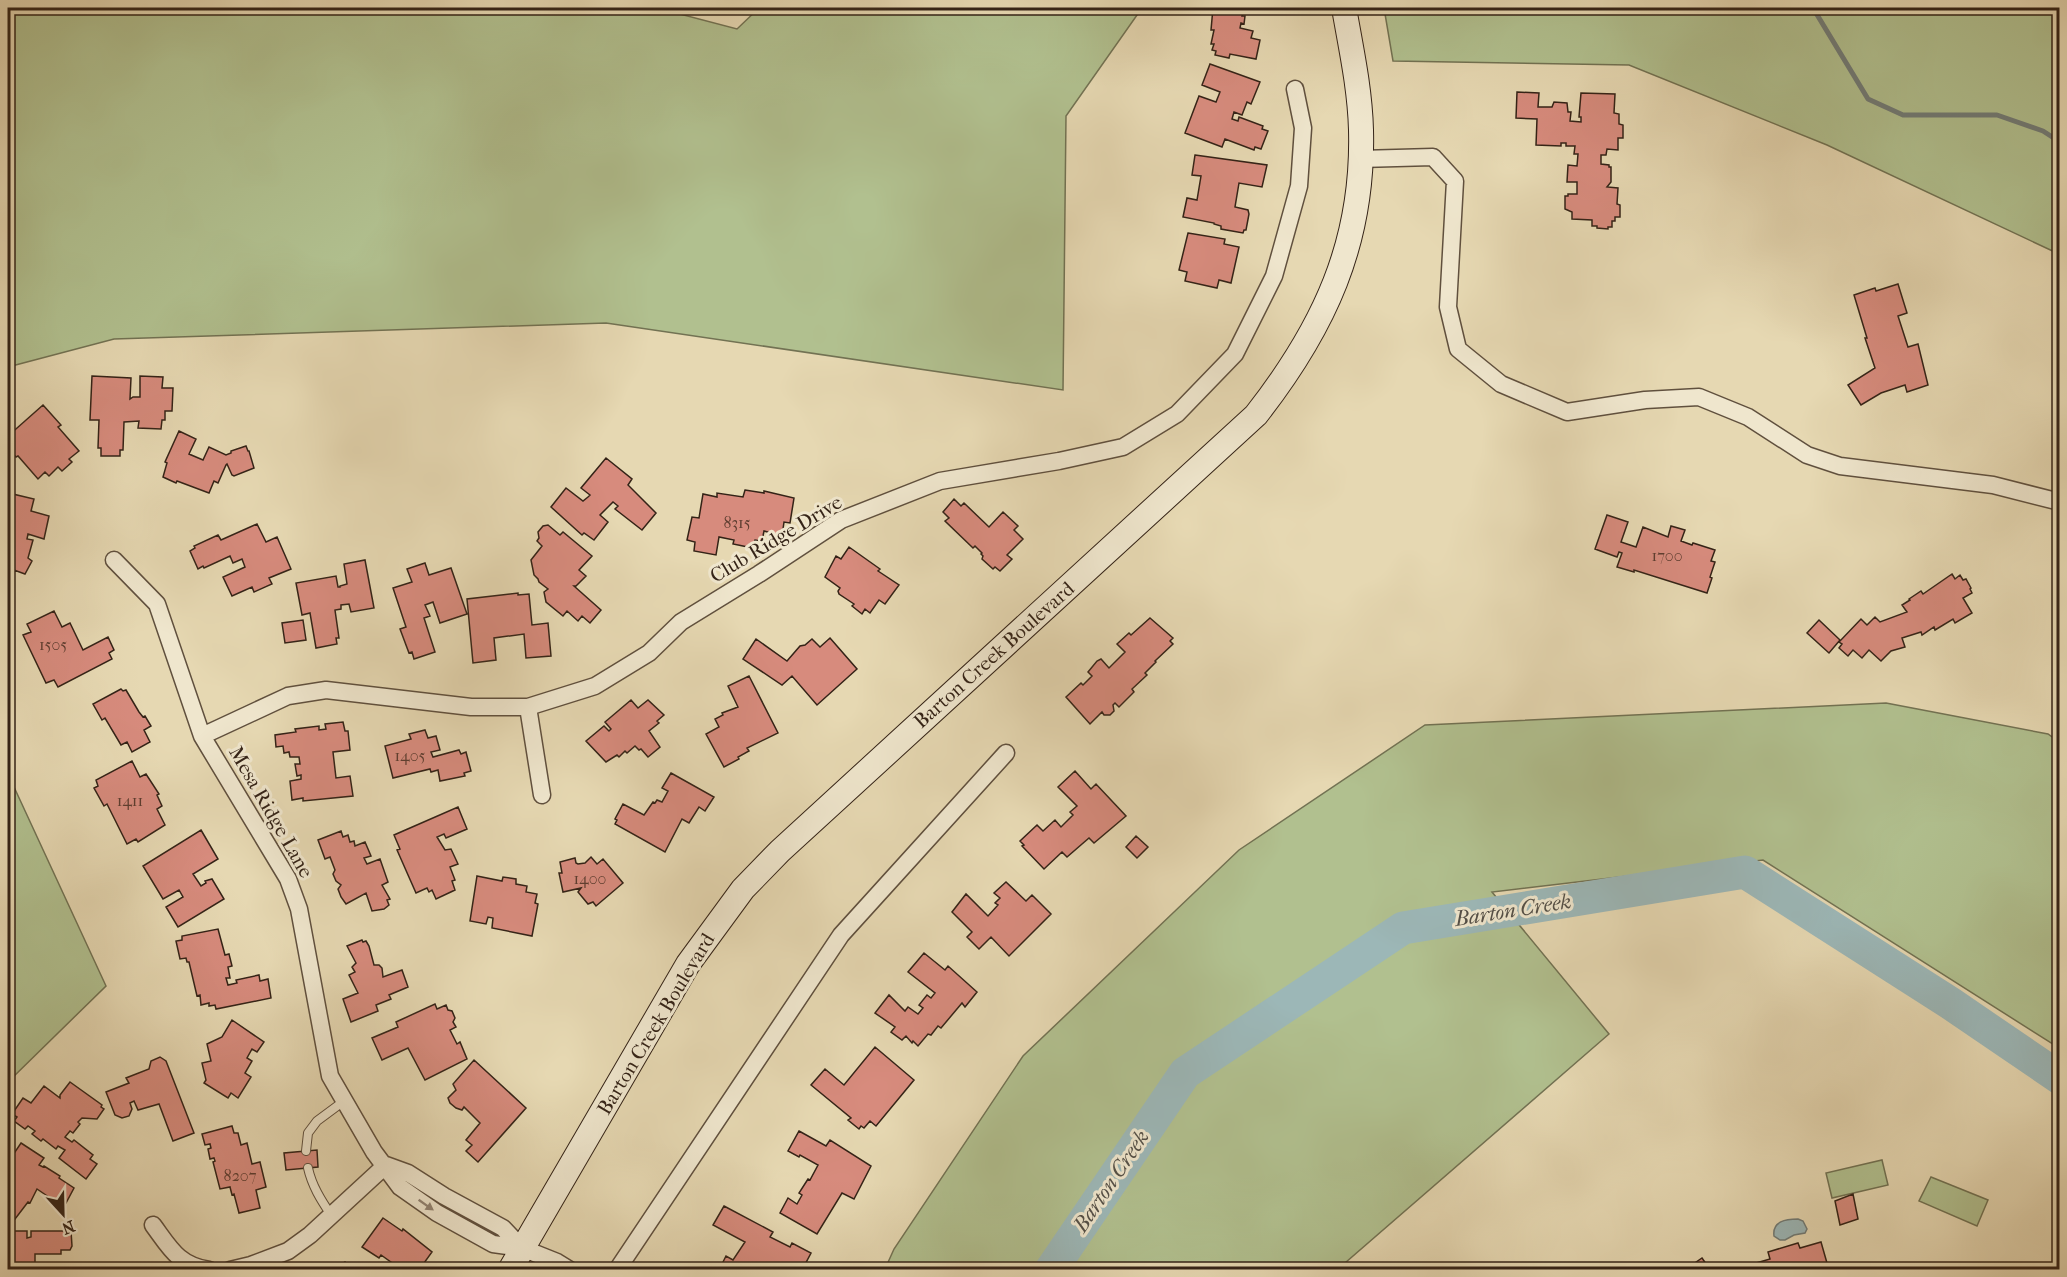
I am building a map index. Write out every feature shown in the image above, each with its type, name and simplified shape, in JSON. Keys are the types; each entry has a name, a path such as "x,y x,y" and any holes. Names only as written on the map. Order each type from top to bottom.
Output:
{"street":[{"name":"Barton Creek Boulevard","path":"510,1269 688,964 744,889 780,851 1256,415 1300,354 1320,319 1338,279 1355,212 1361,129 1357,82 1344,8"},
{"name":"Club Ridge Drive","path":"202,736 288,696 326,690 471,708 528,707 595,686 649,653 681,622 841,520 940,481 1059,461 1123,447 1178,414 1235,354 1274,276 1299,186 1303,128 1295,89"},
{"path":"1360,159 1433,157 1455,181 1448,307 1458,349 1501,384 1567,412 1645,400 1699,397 1748,417 1807,455 1840,466 1993,485 2060,502"},
{"name":"Mesa Ridge Lane","path":"114,560 158,604 202,736 288,879 299,909 330,1076 374,1152 386,1165 408,1173 444,1196 503,1228 522,1248 570,1269"},
{"path":"528,707 542,795"},
{"path":"617,1269 842,935 1006,753"},
{"path":"230,1269 251,1266 288,1251 310,1235 386,1165"},
{"path":"153,1225 173,1253 194,1268 209,1269"}],"lane":[{"path":"306,1151 308,1133 317,1121 344,1101"},
{"path":"308,1168 314,1188 331,1215"}],"green space":[{"path":"8,8 657,8 737,29 759,8 1142,8 1066,116 1063,390 606,323 114,339 8,367"},
{"path":"1384,8 2059,8 2059,254 1827,145 1629,65 1393,61"},
{"path":"1886,703 2048,734 2059,742 2059,1048 1763,860 1492,892 1609,1034 1338,1269 885,1269 894,1249 1023,1056 1239,850 1425,725"},
{"path":"8,774 106,986 8,1082"},
{"path":"1882,1160 1888,1185 1832,1198 1826,1173"},
{"path":"1931,1177 1988,1200 1977,1226 1919,1201"}],"water":[{"path":"1785,1220 1803,1221 1807,1229 1805,1233 1785,1240 1774,1236 1775,1227 1778,1224"}],"building":[{"path":"1213,8 1244,8 1242,16 1245,16 1244,24 1241,23 1240,28 1253,31 1251,38 1260,40 1256,59 1230,54 1229,58 1215,55 1216,51 1212,50 1214,44 1211,44 1214,30 1211,30"},
{"path":"1244,8 1262,8 1261,11"},
{"path":"1210,64 1260,82 1251,104 1247,102 1242,115 1234,112 1232,119 1238,121 1239,117 1263,126 1262,129 1268,131 1261,149 1255,147 1254,150 1225,139 1222,147 1185,133 1199,96 1216,102 1220,92 1202,85"},
{"path":"1517,92 1539,93 1538,107 1552,107 1554,102 1567,103 1568,112 1571,112 1570,121 1581,122 1581,117 1579,117 1581,93 1615,94 1614,113 1619,114 1619,124 1623,125 1623,138 1618,138 1618,150 1607,149 1606,155 1601,155 1601,164 1611,167 1611,182 1607,187 1618,188 1617,204 1620,205 1620,217 1615,217 1612,227 1597,228 1597,226 1592,226 1592,220 1572,219 1572,212 1565,209 1565,196 1577,194 1577,182 1567,182 1568,165 1577,166 1578,154 1574,154 1575,146 1566,146 1566,143 1561,143 1561,146 1536,145 1537,119 1516,118"},
{"path":"1195,155 1267,165 1262,187 1239,183 1235,207 1248,210 1249,214 1246,230 1243,233 1221,229 1221,226 1214,223 1183,217 1187,198 1197,200 1201,176 1192,175"},
{"path":"1188,233 1225,239 1224,244 1239,247 1231,283 1219,280 1217,288 1185,281 1187,272 1179,270"},
{"path":"1898,284 1907,313 1898,316 1908,347 1918,344 1928,385 1907,392 1905,385 1881,393 1861,405 1848,385 1875,368 1854,295"},
{"path":"92,376 131,378 130,399 140,397 140,376 163,377 162,388 173,388 172,411 165,411 165,420 162,420 161,429 138,428 139,421 124,422 123,450 120,450 120,456 101,456 101,448 98,448 99,420 90,420"},
{"path":"43,405 61,425 58,427 79,451 69,459 72,462 62,471 58,467 49,476 45,472 38,479 8,448 8,436"},
{"path":"179,431 196,439 189,454 203,460 209,447 226,455 246,446 254,468 234,476 227,464 218,483 214,481 209,493 163,477 167,463 165,462"},
{"path":"606,458 632,479 628,485 656,513 642,530 615,509 618,506 613,502 600,515 608,522 594,540 584,533 582,535 551,507 566,488 583,501 588,497 590,495 581,488"},
{"path":"8,487 11,488 13,494 34,499 31,511 49,516 44,539 28,534 27,539 33,540 28,558 32,561 25,574 14,570 13,575 8,574"},
{"path":"745,490 764,493 764,491 794,498 790,523 784,522 782,536 764,531 762,541 755,540 753,548 733,544 734,540 719,537 716,555 694,551 695,542 687,540 692,517 699,518 703,494 717,497 717,493 743,497"},
{"path":"954,499 961,506 964,503 989,527 1003,512 1018,526 1014,530 1023,539 1007,555 1012,559 1000,571 995,567 993,569 982,559 982,553 975,546 973,548 945,521 949,518 943,512"},
{"path":"1607,515 1628,522 1621,542 1636,547 1643,527 1668,537 1671,526 1685,530 1681,541 1715,550 1711,561 1715,562 1707,593 1634,570 1634,572 1617,567 1622,553 1619,552 1617,557 1595,549"},
{"path":"257,524 266,542 277,537 291,569 269,578 272,584 254,592 252,587 232,596 223,577 245,567 242,559 233,563 230,556 198,569 190,551 195,548 194,546 218,535 221,540"},
{"path":"548,525 560,535 563,532 592,556 579,570 586,576 574,586 601,610 590,623 582,616 578,621 567,611 563,616 546,602 544,592 548,589 534,575 531,560 542,546 537,541 538,532 543,526"},
{"path":"849,547 899,585 885,604 879,600 870,613 865,609 862,614 852,606 854,604 839,594 840,588 825,577 836,556 841,559"},
{"path":"365,560 374,608 351,612 349,604 341,605 341,609 335,610 339,638 336,638 337,644 316,648 310,613 302,615 296,583 336,576 338,587 340,587 347,584 344,564"},
{"path":"425,563 429,575 451,568 467,614 440,623 433,602 425,605 430,616 424,618 435,652 414,659 412,652 409,653 400,629 406,627 393,588 412,582 407,569"},
{"path":"1952,574 1955,579 1960,575 1963,580 1966,579 1971,588 1972,593 1963,598 1972,613 1955,623 1953,619 1935,630 1934,627 1922,635 1921,632 1902,638 1905,647 1891,651 1881,661 1869,650 1862,658 1853,650 1848,656 1839,648 1842,644 1839,642 1861,619 1867,625 1875,617 1880,622 1907,612 1902,605 1909,599 1921,591 1923,594"},
{"path":"518,593 518,595 529,594 532,625 548,623 551,656 526,658 524,634 494,638 496,660 473,663 467,599"},
{"path":"54,611 62,627 70,623 83,650 108,637 114,650 109,653 112,659 58,687 54,680 46,683 23,635 31,632 27,624"},
{"path":"1150,618 1173,638 1170,641 1173,644 1155,661 1145,673 1147,675 1132,689 1134,692 1119,707 1115,703 1114,711 1110,715 1104,715 1102,712 1090,724 1066,697 1092,676 1088,672 1097,661 1101,659 1109,668 1125,652 1117,644"},
{"path":"303,620 306,640 285,643 282,623"},
{"path":"1819,620 1840,640 1829,653 1807,633"},
{"path":"830,638 857,669 817,705 792,676 782,685 743,659 756,639 787,661 800,646 812,639 820,647"},
{"path":"749,676 778,733 747,748 749,751 724,767 706,734 719,727 715,719 723,715 722,713 738,707 728,686"},
{"path":"121,689 126,690 139,712 143,717 145,716 151,726 144,730 150,742 132,752 127,742 121,745 105,718 102,720 93,704"},
{"path":"631,700 638,708 648,700 664,715 657,721 659,723 649,731 660,747 648,757 635,746 627,753 625,751 619,757 617,755 606,762 586,741 604,726 609,731 611,729 605,722"},
{"path":"343,722 345,731 348,731 350,750 333,752 336,778 350,776 353,796 292,800 290,781 301,779 301,775 297,776 295,764 300,764 299,757 290,757 289,752 284,753 283,746 276,747 275,735 296,732 295,729 319,726 319,730 326,729 325,724"},
{"path":"425,730 428,738 436,736 440,750 431,752 433,757 459,750 461,754 466,752 471,771 464,773 465,776 440,781 438,770 431,772 430,769 393,778 385,746 411,739 409,734"},
{"path":"132,761 140,777 146,774 159,794 157,795 162,806 157,809 165,825 138,842 136,839 127,844 107,804 104,806 94,788 98,786 96,780"},
{"path":"1075,771 1091,789 1096,784 1126,816 1094,843 1089,838 1067,857 1062,852 1044,869 1020,841 1037,825 1043,831 1055,820 1061,827 1073,815 1070,812 1077,806 1058,787"},
{"path":"671,773 714,797 705,811 699,807 689,823 682,819 665,852 615,824 617,820 615,819 623,804 644,815 653,802 657,800 662,802 668,791 662,788"},
{"path":"458,807 467,829 446,838 444,834 437,837 445,850 451,849 458,864 450,867 455,880 452,881 455,890 436,899 432,890 429,892 427,888 416,893 397,850 400,849 394,835"},
{"path":"201,830 218,859 193,874 201,886 206,883 205,881 212,879 224,899 178,927 166,907 183,897 179,890 163,899 143,866"},
{"path":"341,831 343,837 348,835 350,842 354,841 355,846 365,842 371,856 364,858 367,864 380,859 388,882 382,885 390,899 387,900 389,905 384,909 372,911 366,893 346,904 341,897 338,889 341,885 333,874 335,870 330,857 325,859 318,840"},
{"path":"1136,836 1148,847 1137,858 1126,847"},
{"path":"591,857 597,864 603,859 623,883 596,906 593,902 588,904 578,892 581,888 563,892 559,873 562,873 560,862 575,858 578,864 585,863"},
{"path":"477,876 502,881 503,877 516,879 516,884 527,886 526,892 537,894 535,903 538,904 532,936 492,928 493,918 488,917 486,924 470,921"},
{"path":"1006,882 1026,901 1032,895 1051,914 1009,956 991,937 979,949 967,937 972,932 952,912 966,894 988,916 998,905 995,903 1000,898 994,893"},
{"path":"218,929 225,955 229,954 232,966 228,967 230,978 226,978 228,985 237,983 236,980 259,975 260,981 268,979 271,998 216,1009 215,1005 209,1006 209,1003 201,1005 189,962 186,958 180,959 176,941 182,940 182,936"},
{"path":"362,940 366,941 369,946 374,965 382,968 383,977 402,970 408,987 389,995 391,999 376,1005 378,1011 351,1022 343,999 358,993 349,975 355,972 352,967 356,963 347,946"},
{"path":"924,953 945,970 948,966 977,992 965,1007 962,1003 941,1028 938,1026 918,1046 906,1036 902,1040 891,1032 895,1027 875,1013 889,995 905,1011 908,1007 918,1014 923,1008 919,1005 927,995 931,998 935,993 908,972"},
{"path":"435,1004 437,1009 446,1005 448,1010 452,1011 456,1027 450,1030 457,1044 460,1042 467,1059 425,1080 408,1048 382,1060 372,1038 398,1027 396,1022"},
{"path":"232,1020 264,1042 257,1052 252,1049 247,1058 252,1061 245,1073 251,1077 238,1098 231,1093 228,1098 204,1083 206,1080 202,1063 211,1061 207,1044 222,1037"},
{"path":"875,1047 914,1080 876,1126 870,1121 864,1128 861,1126 859,1129 848,1120 851,1118 811,1085 825,1069 844,1085"},
{"path":"160,1057 166,1061 194,1133 173,1141 159,1104 138,1110 134,1101 130,1103 132,1109 129,1116 122,1118 115,1115 106,1092 129,1083 126,1078 149,1069 151,1061"},
{"path":"474,1060 526,1108 478,1162 466,1151 472,1145 466,1140 480,1123 464,1107 462,1110 456,1108 448,1098 456,1090 453,1084"},
{"path":"70,1082 102,1105 104,1109 97,1119 82,1118 73,1133 70,1131 65,1137 72,1142 74,1140 93,1155 90,1159 97,1164 86,1179 59,1158 65,1150 58,1146 56,1149 43,1139 41,1141 32,1134 35,1131 28,1126 25,1129 14,1121 17,1117 12,1114 23,1098 31,1103 44,1086 60,1098"},
{"path":"232,1126 234,1133 238,1133 241,1145 247,1143 252,1164 260,1162 266,1187 256,1190 260,1208 239,1213 230,1187 220,1189 214,1158 210,1159 208,1149 211,1148 210,1144 205,1145 202,1134"},
{"path":"799,1131 826,1146 830,1140 871,1166 854,1199 842,1193 817,1234 780,1213 788,1198 797,1204 802,1195 799,1193 808,1179 810,1180 818,1165 788,1151"},
{"path":"21,1143 44,1158 39,1165 60,1176 59,1178 74,1188 62,1206 37,1189 30,1203 28,1202 12,1223 8,1220 8,1156 12,1150 15,1152"},
{"path":"317,1150 318,1167 286,1170 284,1153"},
{"path":"1853,1194 1858,1219 1840,1225 1835,1201"},
{"path":"724,1206 773,1232 770,1237 790,1247 792,1243 811,1253 802,1270 719,1270 726,1256 733,1260 745,1242 713,1225"},
{"path":"383,1218 402,1231 403,1229 432,1252 419,1270 392,1270 395,1265 381,1255 379,1258 362,1247"},
{"path":"8,1231 27,1231 27,1238 31,1237 31,1231 71,1231 72,1246 70,1250 61,1250 61,1254 35,1254 35,1263 39,1263 39,1270 8,1270"},
{"path":"1821,1242 1829,1270 1750,1270 1749,1265 1770,1259 1768,1252 1798,1243 1800,1248"},
{"path":"1702,1258 1709,1268 1686,1269"},
{"path":"345,1262 349,1270 334,1270 334,1268"}],"waterway":[{"path":"1813,8 1868,99 1903,115 1997,115 2043,131 2060,142"},
{"name":"Barton Creek","path":"1051,1270 1185,1073 1403,928 1745,872 1950,1003 2060,1078"}]}
